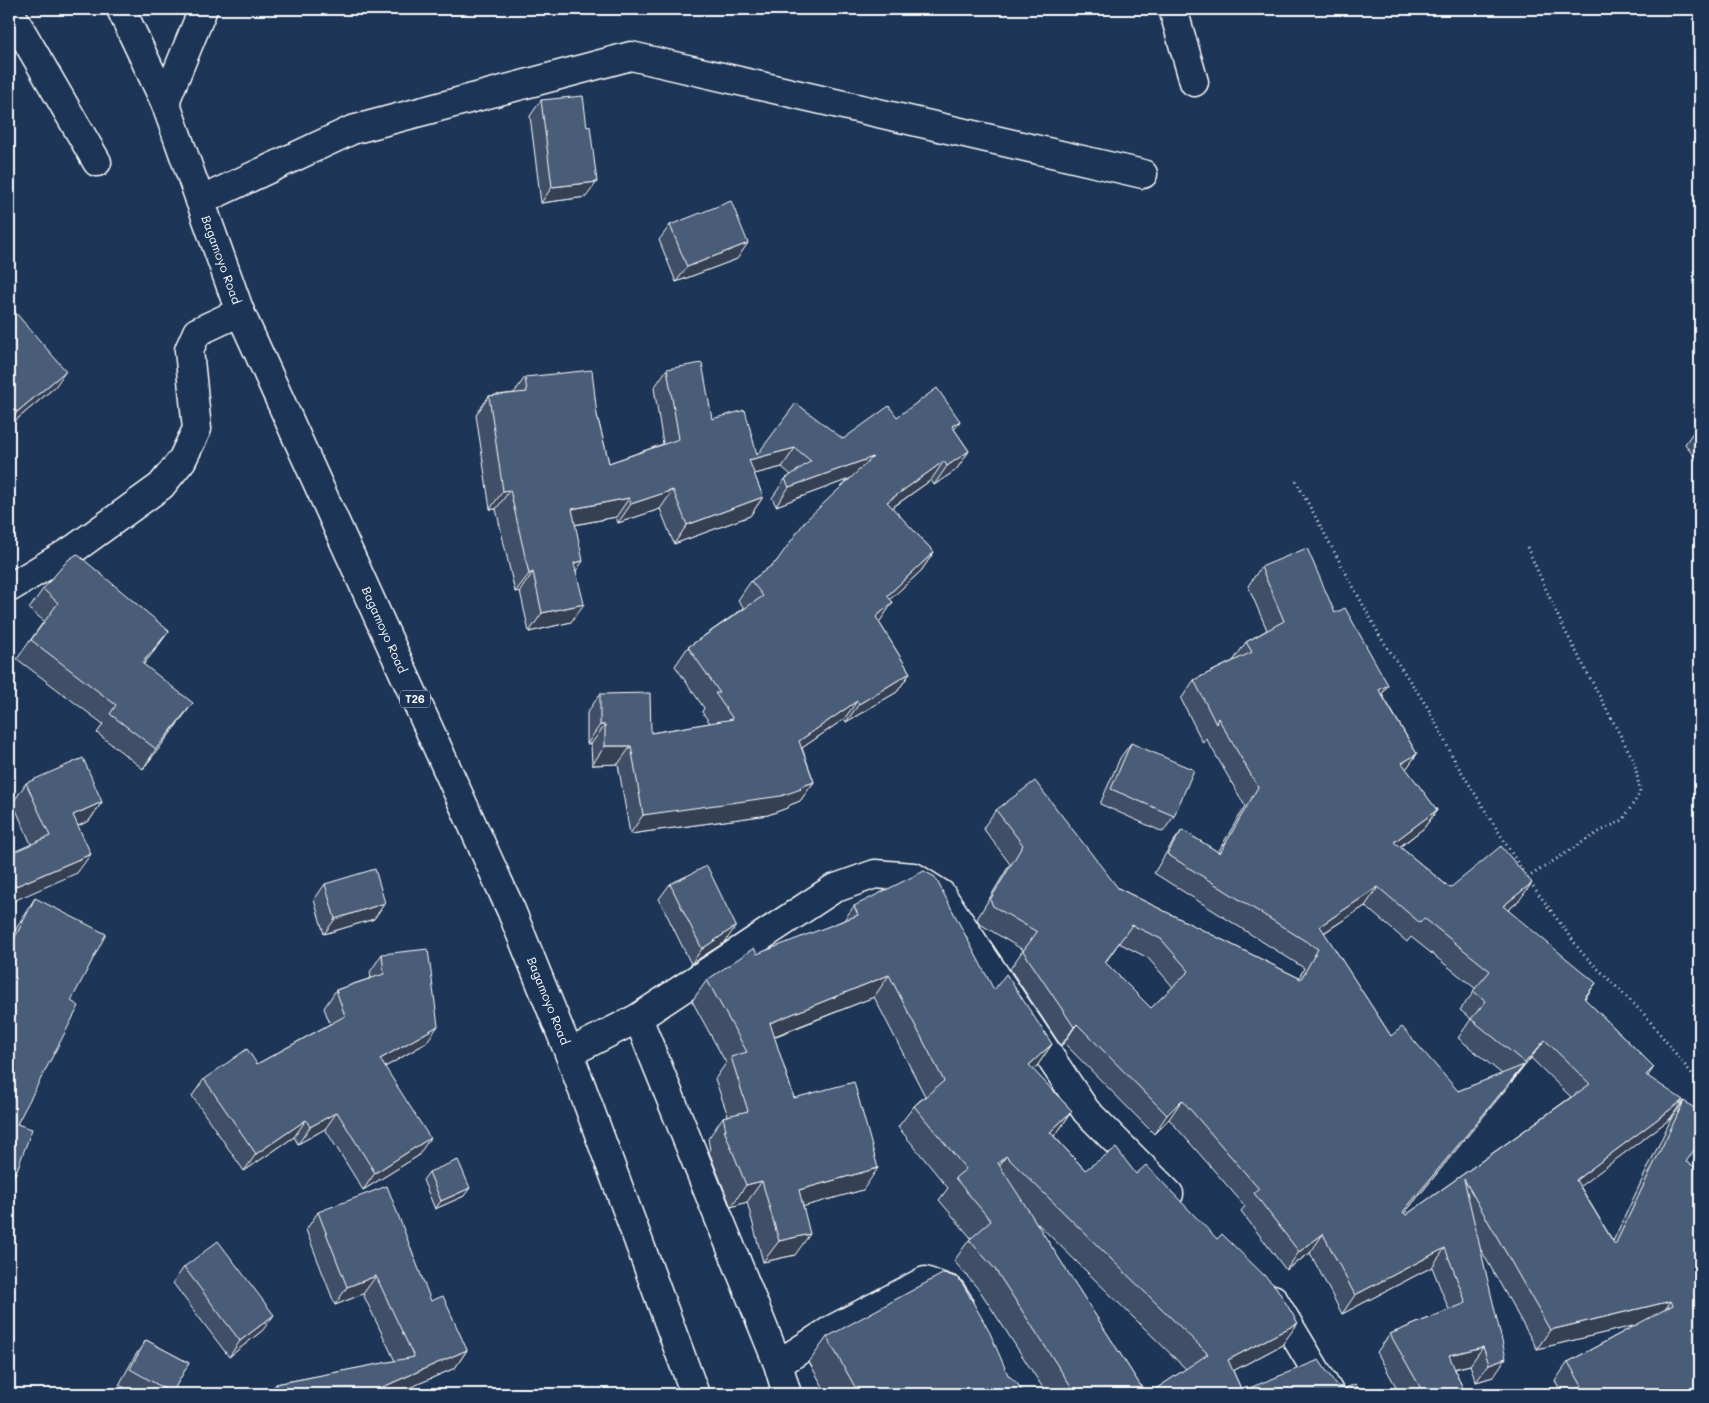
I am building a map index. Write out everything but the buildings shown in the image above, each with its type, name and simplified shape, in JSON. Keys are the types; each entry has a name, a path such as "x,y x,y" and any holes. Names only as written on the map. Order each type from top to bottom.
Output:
{"main road":[{"name":"Bagamoyo Road","path":"121,9 165,102 240,312 506,901 569,1053 695,1394"},
{"path":"165,102 203,9"},
{"path":"1173,9 1194,82"},
{"path":"9,10 97,162"},
{"path":"200,200 352,130 631,56 1143,174"},
{"path":"10,584 74,549 161,486 182,460 197,429 189,350 197,332 240,312"},
{"path":"569,1053 638,1018 833,889 874,874 914,877 941,894 1086,1111 1184,1208"},
{"path":"638,1018 778,1364 787,1394"},
{"path":"1254,1278 1268,1292 1330,1394"},
{"path":"778,1364 831,1330 925,1281 950,1290 973,1322"}],"path":[{"path":"1296,482 1381,638 1428,708 1456,763 1527,878 1582,953 1644,1014 1700,1084"},
{"path":"1527,547 1562,625 1635,763 1640,793 1623,820 1527,878"}]}
